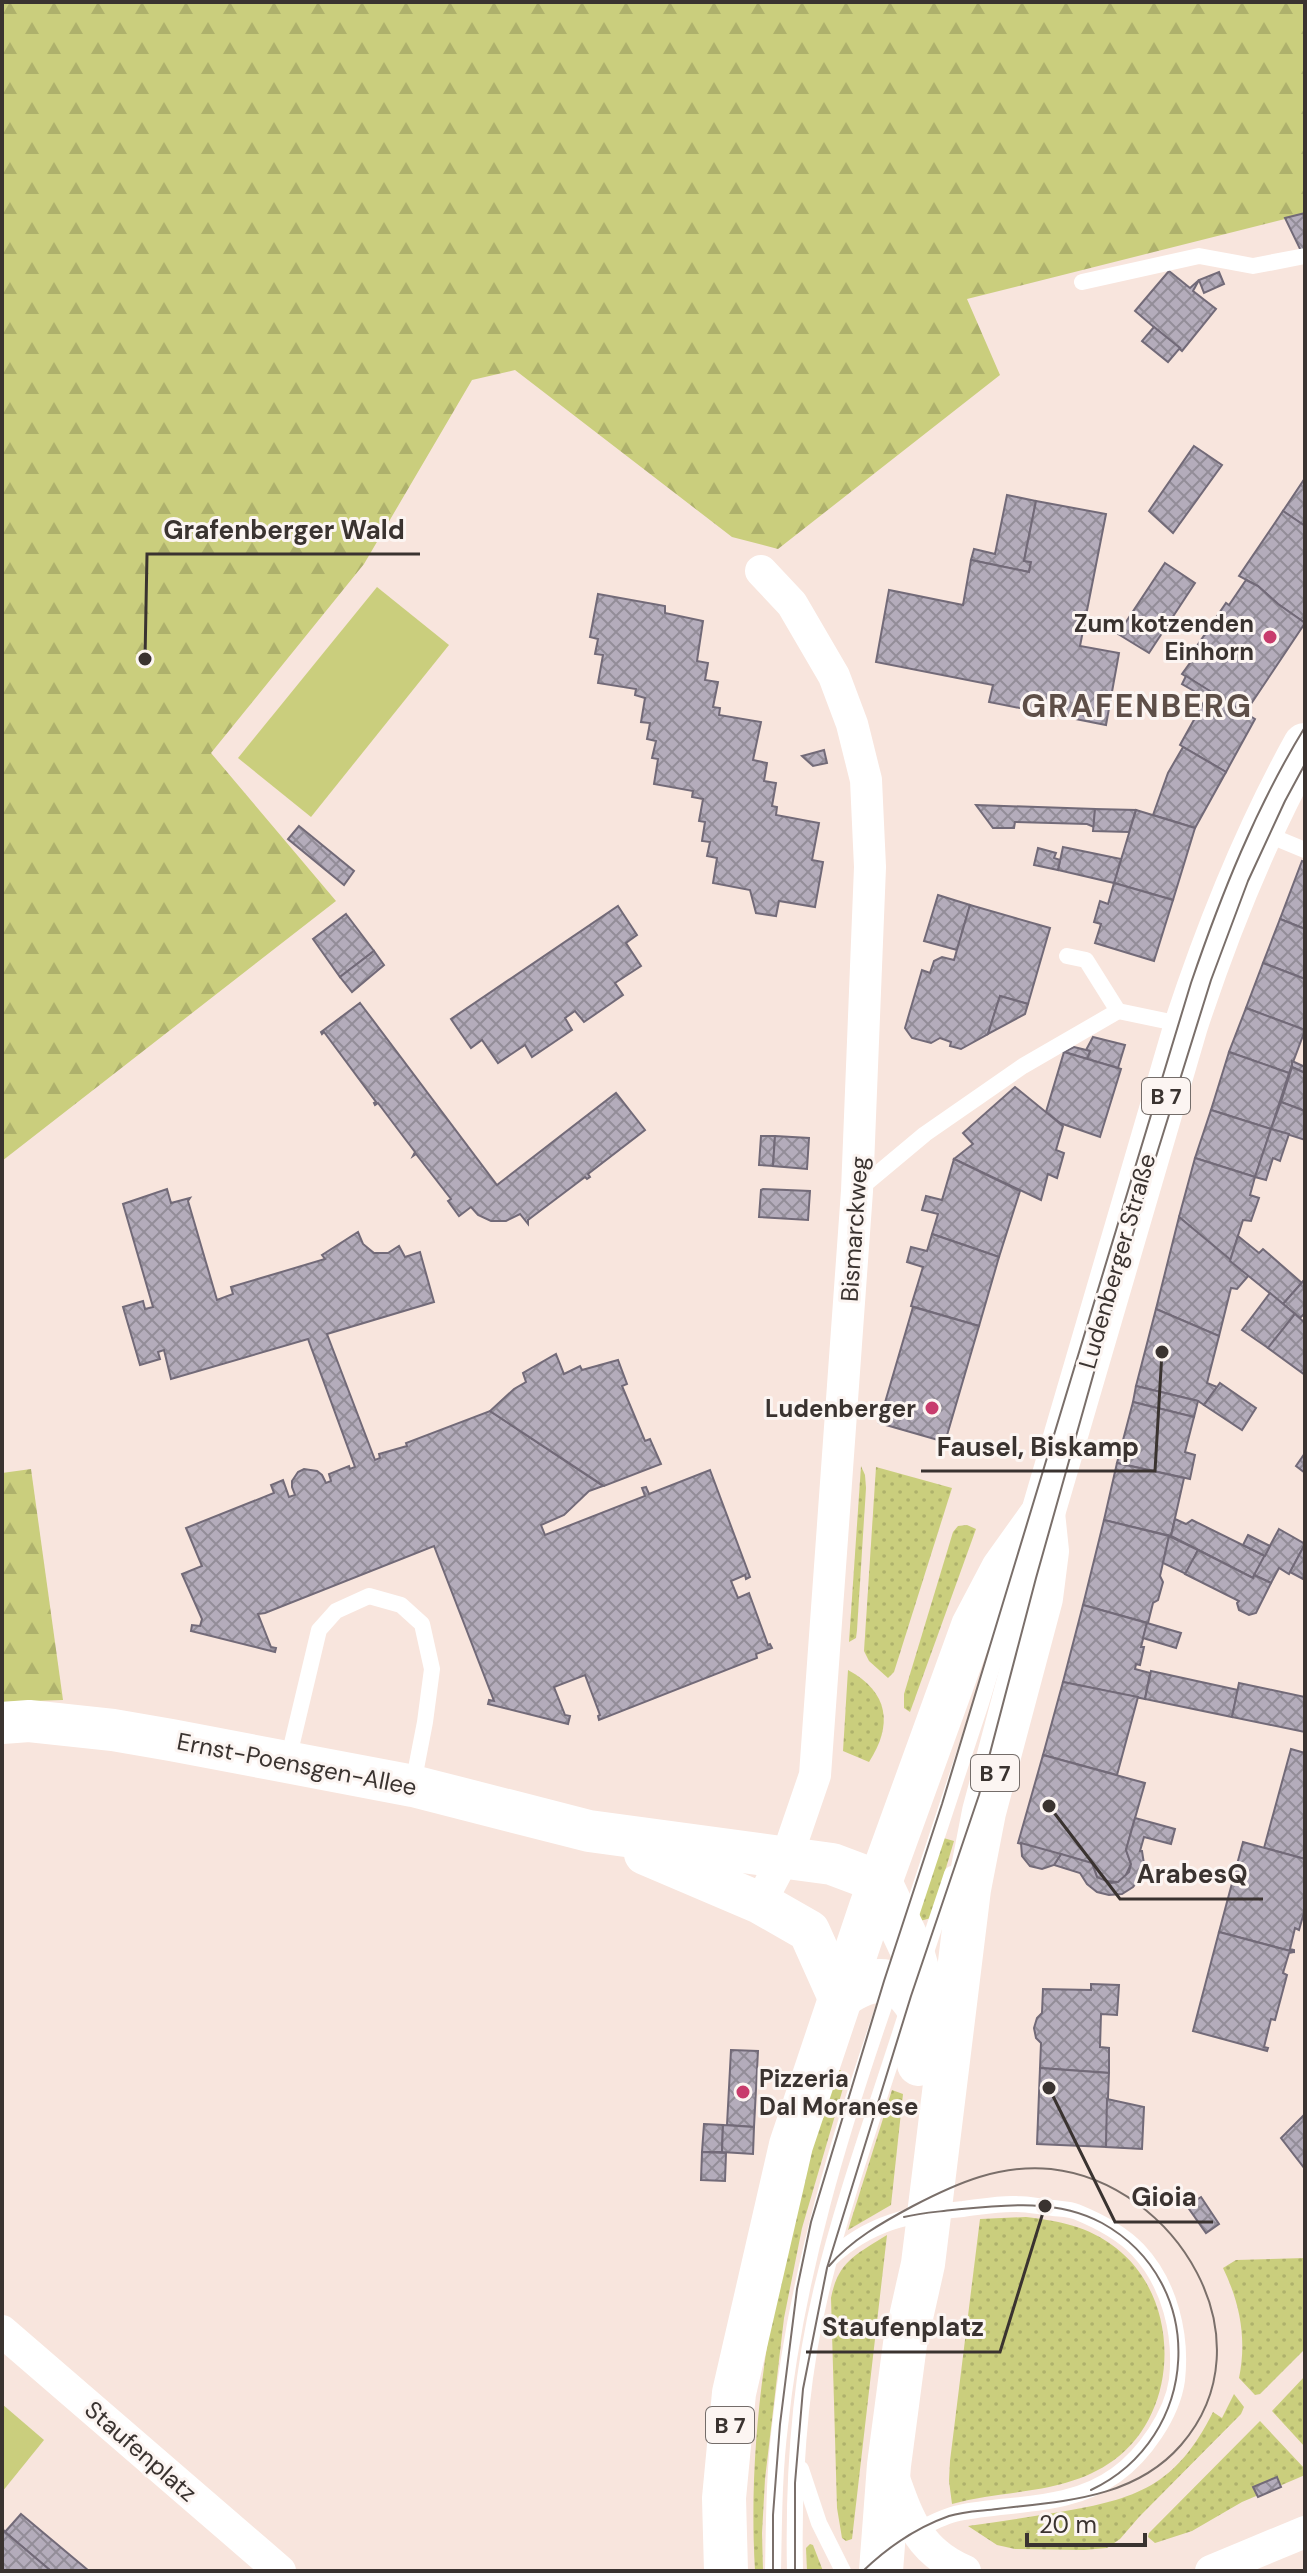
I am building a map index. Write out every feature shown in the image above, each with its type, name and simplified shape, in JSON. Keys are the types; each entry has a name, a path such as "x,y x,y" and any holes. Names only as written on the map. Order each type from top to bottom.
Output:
{"main road":[{"name":"Ludenberger Straße","path":"887,1962 973,1626 1003,1569 1043,1513 1212,945 1260,831 1305,745"},
{"name":"Ludenberger Straße","path":"914,2216 984,1812 1041,1598 1047,1551 1043,1513"},
{"path":"887,1962 916,2094 914,2216"},
{"name":"B 7","path":"726,2571 724,2498 734,2393 791,2145 887,1962"},
{"name":"B 7","path":"876,2560 905,2344 923,2264 914,2216"}],"street":[{"name":"Bismarckweg","path":"760,1903 792,1842 815,1775 857,1191 870,867 866,780 852,724 834,676 792,604 761,571"},
{"name":"Ernst-Poensgen-Allee","path":"2,1723 29,1721 113,1730 413,1786 589,1831 832,1864 887,1962"},
{"name":"Ernst-Poensgen-Allee","path":"589,1831 760,1903 809,1931 887,1962"},
{"name":"Staufenplatz","path":"2,2331 280,2571"},
{"path":"1211,2571 1305,2532"},
{"path":"876,2560 934,2553 965,2571"}],"lane":[{"path":"1082,282 1199,256 1253,266 1305,256"},
{"path":"1260,831 1305,850"},
{"path":"1067,956 1086,960 1118,1011"},
{"path":"857,1191 925,1134 1011,1074 1118,1011 1186,1025"},
{"path":"795,2571 795,2495 808,2360 887,1962 958,1855 979,1795 1036,1578 1043,1513"},
{"path":"773,2571 776,2461 796,2318 819,2215 863,2066 887,1962 981,1703 1020,1573 1043,1513"},
{"path":"288,1761 319,1630 336,1611 369,1596 401,1605 422,1624 432,1669 413,1786"},
{"path":"789,2368 798,2453 819,2523 876,2560 958,2513 1021,2506 1085,2493 1116,2475 1146,2446 1166,2411 1177,2382 1177,2336 1165,2288 1139,2251 1115,2230 1074,2211 1014,2203 914,2216 871,2229 830,2259 813,2283 796,2318"}],"green space":[{"path":"2,2 1305,2 1305,214 967,299 1000,375 778,549 732,537 515,370 472,380 364,564 211,753 336,901 2,1161"},
{"path":"377,587 449,645 311,817 238,758"},
{"path":"861,1466 866,1488 857,1630 856,1638 849,1642"},
{"path":"876,1467 952,1488 894,1672 888,1678 869,1661 864,1651"},
{"path":"31,1469 63,1700 2,1702 2,1473"},
{"path":"967,1525 976,1529 910,1712 904,1708 904,1694 953,1532 958,1526"},
{"path":"848,1670 872,1688 883,1710 882,1735 869,1762 843,1751"},
{"path":"940,1837 954,1841 931,1918 920,1921 916,1917"},
{"path":"840,2070 847,2075 802,2228 784,2318 765,2479 763,2571 755,2571 753,2507 756,2444 772,2318 799,2193 835,2071"},
{"path":"892,2090 903,2094 891,2205 848,2230"},
{"path":"1026,2217 1062,2223 1095,2234 1116,2248 1137,2269 1153,2295 1162,2324 1164,2354 1161,2385 1152,2413 1136,2439 1114,2460 1096,2471 1076,2480 1036,2490 952,2504 950,2461 980,2219"},
{"path":"887,2235 852,2539 846,2541 842,2538 837,2508 831,2298 838,2275 850,2260"},
{"path":"1305,2258 1305,2349 1260,2394 1255,2395 1239,2378 1242,2335 1234,2294 1223,2268 1236,2260"},
{"path":"1305,2376 1305,2447 1272,2411"},
{"path":"1234,2394 1244,2407 1241,2414 1120,2539 1107,2548 1015,2549 997,2545 968,2526 1087,2507 1152,2485 1184,2457 1213,2412 1222,2418"},
{"path":"2,2404 44,2440 2,2492"},
{"path":"1260,2421 1305,2469 1305,2475 1242,2502 1192,2531 1155,2543 1148,2537 1149,2533"},
{"path":"810,2544 823,2571 807,2571 806,2548"}],"building":[{"path":"1305,213 1305,249 1301,251 1285,218"},
{"path":"1169,271 1190,288 1199,280 1193,291 1216,309 1182,351 1135,311"},
{"path":"1219,272 1224,284 1204,293 1199,280"},
{"path":"1154,327 1180,348 1168,362 1142,341"},
{"path":"1194,446 1222,465 1173,533 1149,511"},
{"path":"1305,478 1305,526 1283,511"},
{"path":"1007,495 1036,501 1024,561 1031,562 1029,572 971,560 974,549 995,554"},
{"path":"1036,501 1106,514 1080,646 1119,653 1106,725 989,702 993,685 876,662 889,590 963,605 971,560 1029,572 1031,562 1024,561"},
{"path":"1283,511 1305,526 1305,623 1258,586 1239,576"},
{"path":"1165,563 1195,583 1149,653 1118,634"},
{"path":"1246,580 1305,623 1245,713 1182,674 1226,603 1229,605"},
{"path":"598,594 665,606 665,613 703,621 697,661 708,663 705,680 718,682 713,707 720,708 719,715 761,722 753,760 767,763 764,781 776,783 772,806 777,807 776,815 819,823 812,860 823,862 815,907 779,901 776,916 756,913 750,890 713,883 717,858 707,856 710,842 702,841 705,822 699,821 703,799 692,797 693,791 654,784 658,759 652,758 656,741 647,739 650,723 641,722 645,698 635,695 636,689 598,683 603,655 595,654 598,639 590,637"},
{"path":"1186,676 1210,691 1206,698 1182,684"},
{"path":"1210,691 1255,719 1226,772 1180,745"},
{"path":"1183,747 1226,772 1195,828 1153,815 1168,773"},
{"path":"824,750 827,763 813,766 802,756"},
{"path":"976,805 1095,809 1094,827 1087,824 1015,822 1014,828 993,828"},
{"path":"1095,809 1136,810 1129,832 1093,831"},
{"path":"1136,810 1195,828 1173,900 1114,883"},
{"path":"299,826 354,871 344,885 288,839"},
{"path":"1063,847 1121,859 1114,883 1058,870"},
{"path":"1038,848 1056,853 1054,858 1060,860 1058,870 1034,865"},
{"path":"1302,861 1305,862 1305,929 1280,919"},
{"path":"1114,883 1173,900 1154,961 1095,943 1101,924 1094,922 1100,901 1108,904"},
{"path":"938,895 970,905 957,950 924,941"},
{"path":"970,905 1050,928 1028,1004 1000,996 988,1034 961,1049 950,1046 951,1042 940,1038 931,1043 912,1038 905,1028 922,970 930,973 934,961 942,957 954,960"},
{"path":"618,906 637,935 626,943 641,966 615,983 623,995 584,1022 575,1011 565,1018 572,1030 532,1057 525,1045 498,1063 482,1040 471,1048 451,1019"},
{"path":"346,914 374,951 340,977 313,939"},
{"path":"1280,919 1305,929 1305,979 1263,963"},
{"path":"374,951 384,965 352,992 340,977"},
{"path":"1263,963 1305,979 1305,1030 1246,1008"},
{"path":"1000,996 1028,1004 1025,1014 988,1034"},
{"path":"360,1003 497,1185 616,1093 645,1130 588,1174 590,1177 585,1177 528,1220 528,1224 520,1214 506,1221 491,1221 478,1215 471,1207 459,1216 448,1201 451,1199 416,1154 413,1156 415,1152 378,1103 375,1105 376,1102 321,1032"},
{"path":"1246,1008 1305,1030 1289,1073 1229,1052"},
{"path":"1093,1037 1125,1045 1118,1068 1087,1059 1090,1051 1086,1050"},
{"path":"1074,1047 1090,1051 1087,1059 1064,1052"},
{"path":"1064,1052 1121,1069 1100,1137 1060,1123 1046,1112"},
{"path":"1229,1052 1289,1073 1271,1129 1211,1110"},
{"path":"1292,1061 1305,1067 1305,1073 1292,1067"},
{"path":"1292,1067 1305,1073 1305,1111 1281,1102"},
{"path":"1015,1087 1063,1126 1056,1150 1064,1153 1057,1178 1048,1174 1041,1200 954,1159 973,1144 963,1133"},
{"path":"1281,1102 1305,1111 1305,1140 1271,1129"},
{"path":"1211,1110 1271,1129 1255,1177 1195,1158"},
{"path":"1271,1129 1289,1134 1280,1161 1273,1158 1266,1180 1255,1177"},
{"path":"761,1136 775,1136 773,1166 759,1165"},
{"path":"775,1136 809,1138 807,1169 773,1166"},
{"path":"1195,1158 1255,1177 1250,1195 1259,1198 1251,1221 1243,1220 1230,1261 1179,1217"},
{"path":"954,1159 1020,1191 999,1257 932,1234 938,1214 922,1210 926,1196 942,1200"},
{"path":"167,1189 171,1203 190,1198 188,1201 217,1300 233,1294 231,1287 325,1259 322,1255 358,1232 363,1244 374,1253 388,1253 399,1246 405,1257 420,1252 434,1302 327,1334 375,1460 380,1458 379,1454 407,1446 406,1443 490,1411 603,1486 589,1491 564,1515 541,1525 545,1535 645,1496 642,1488 646,1487 649,1494 710,1470 750,1577 746,1579 745,1575 731,1581 738,1598 749,1593 768,1645 772,1648 756,1654 757,1658 599,1720 600,1715 585,1675 554,1687 565,1715 570,1716 568,1724 488,1704 489,1700 494,1701 434,1546 258,1614 271,1647 276,1648 275,1652 191,1631 192,1625 200,1626 202,1619 182,1574 202,1566 186,1528 274,1493 271,1485 283,1480 289,1497 295,1495 292,1481 304,1469 317,1471 326,1483 331,1481 329,1474 349,1466 350,1469 355,1467 308,1339 171,1379 164,1350 158,1352 160,1359 140,1365 123,1307 143,1301 145,1309 153,1307 123,1204"},
{"path":"763,1189 810,1191 808,1220 759,1217"},
{"path":"1179,1217 1249,1275 1237,1289 1231,1288 1219,1336 1156,1309"},
{"path":"932,1234 999,1257 979,1326 911,1306 923,1267 907,1262 911,1247 927,1251"},
{"path":"1238,1236 1259,1253 1263,1249 1302,1283 1283,1304 1230,1261"},
{"path":"1305,1279 1305,1313 1300,1318 1283,1304"},
{"path":"1270,1293 1295,1314 1268,1348 1242,1330"},
{"path":"913,1307 979,1326 945,1442 879,1423"},
{"path":"1156,1309 1219,1336 1207,1383 1217,1387 1204,1405 1136,1386"},
{"path":"1295,1314 1305,1323 1305,1375 1268,1348"},
{"path":"556,1354 564,1374 580,1366 582,1370 618,1360 627,1384 622,1386 645,1441 650,1439 661,1464 604,1486 490,1411 526,1382 523,1373"},
{"path":"1220,1383 1256,1408 1242,1430 1204,1405"},
{"path":"1136,1386 1198,1401 1194,1417 1133,1402"},
{"path":"1133,1402 1194,1417 1185,1452 1195,1455 1190,1479 1117,1463"},
{"path":"1305,1453 1305,1473 1296,1466"},
{"path":"1117,1463 1184,1478 1171,1536 1104,1520"},
{"path":"1175,1519 1186,1524 1192,1520 1265,1556 1253,1578 1171,1536"},
{"path":"1104,1520 1169,1536 1160,1576 1163,1582 1148,1623 1083,1605"},
{"path":"1279,1529 1305,1544 1289,1574 1279,1568 1271,1583 1254,1575"},
{"path":"1248,1535 1270,1546 1265,1556 1243,1545"},
{"path":"1169,1536 1198,1550 1186,1574 1163,1563"},
{"path":"1305,1544 1305,1580 1290,1572"},
{"path":"1198,1550 1253,1578 1254,1575 1271,1583 1256,1613 1249,1615 1239,1610 1239,1601 1185,1574"},
{"path":"1083,1605 1147,1623 1140,1665 1136,1664 1135,1669 1150,1673 1145,1699 1063,1682"},
{"path":"1147,1623 1181,1633 1176,1648 1143,1638"},
{"path":"1151,1671 1238,1690 1232,1717 1145,1699"},
{"path":"1063,1682 1138,1697 1117,1775 1043,1755"},
{"path":"1239,1683 1305,1697 1305,1732 1232,1717"},
{"path":"1291,1749 1305,1753 1305,1859 1264,1848"},
{"path":"1043,1755 1145,1783 1126,1850 1131,1864 1125,1877 1118,1882 1097,1877 1092,1863 1018,1843"},
{"path":"1135,1818 1175,1829 1171,1844 1144,1837 1140,1851 1144,1864 1141,1877 1122,1894 1097,1892 1080,1873 1054,1865 1061,1854 1092,1863 1097,1877 1111,1883 1118,1882 1129,1872 1131,1864 1126,1850"},
{"path":"1243,1842 1305,1859 1305,1909 1299,1930 1295,1928 1290,1949 1294,1952 1219,1932"},
{"path":"1021,1843 1061,1854 1054,1865 1042,1869 1030,1866 1022,1856"},
{"path":"1219,1932 1294,1952 1289,1953 1283,1973 1287,1975 1275,2020 1271,2019 1264,2047 1268,2048 1267,2051 1193,2031"},
{"path":"1091,1984 1119,1985 1117,2015 1101,2014 1100,2047 1109,2048 1109,2073 1040,2068 1041,2043 1036,2038 1034,2028 1042,2013 1043,1989 1091,1990"},
{"path":"731,2050 758,2051 754,2127 727,2125"},
{"path":"1040,2068 1109,2073 1106,2147 1037,2144"},
{"path":"1107,2099 1144,2107 1142,2149 1106,2147"},
{"path":"1305,2114 1305,2169 1281,2138"},
{"path":"704,2124 723,2125 722,2152 702,2152"},
{"path":"723,2125 754,2127 753,2154 722,2152"},
{"path":"702,2152 726,2153 725,2181 701,2180"},
{"path":"1201,2197 1219,2224 1206,2233 1187,2206"},
{"path":"1277,2477 1281,2487 1258,2497 1253,2487"},
{"path":"21,2514 89,2571 51,2571 5,2532"},
{"path":"2,2528 5,2532 51,2571 2,2571"}],"tram line":[{"path":"773,2571 773,2515 780,2424 797,2289 811,2222 884,1981 942,1804 1191,983 1241,852 1271,788 1305,727"},
{"path":"795,2571 795,2483 803,2389 827,2268 911,1996 979,1795 1036,1578 1144,1195 1211,980 1248,881 1305,764"},
{"path":"829,2266 868,2232 946,2190 997,2172 1051,2169 1096,2181 1137,2203 1171,2235 1197,2273 1213,2315 1217,2360 1207,2404 1181,2445 1162,2463 1142,2477 1096,2494 949,2516 903,2539 863,2571"},
{"path":"904,2217 1010,2205 1067,2210 1102,2223 1137,2250 1161,2283 1175,2320 1178,2360 1171,2398 1154,2435 1127,2466 1091,2490"}],"place":[{"name":"Zum kotzenden Einhorn","path":"1270,637"},
{"name":"Grafenberger Wald","path":"145,659"},
{"name":"Fausel, Biskamp","path":"1162,1352"},
{"name":"Ludenberger","path":"932,1408"},
{"name":"ArabesQ","path":"1049,1806"},
{"name":"Gioia","path":"1049,2088"},
{"name":"Pizzeria Dal Moranese","path":"743,2092"},
{"name":"Staufenplatz","path":"1045,2206"}],"district":[{"name":"GRAFENBERG","path":"1137,706"}]}
